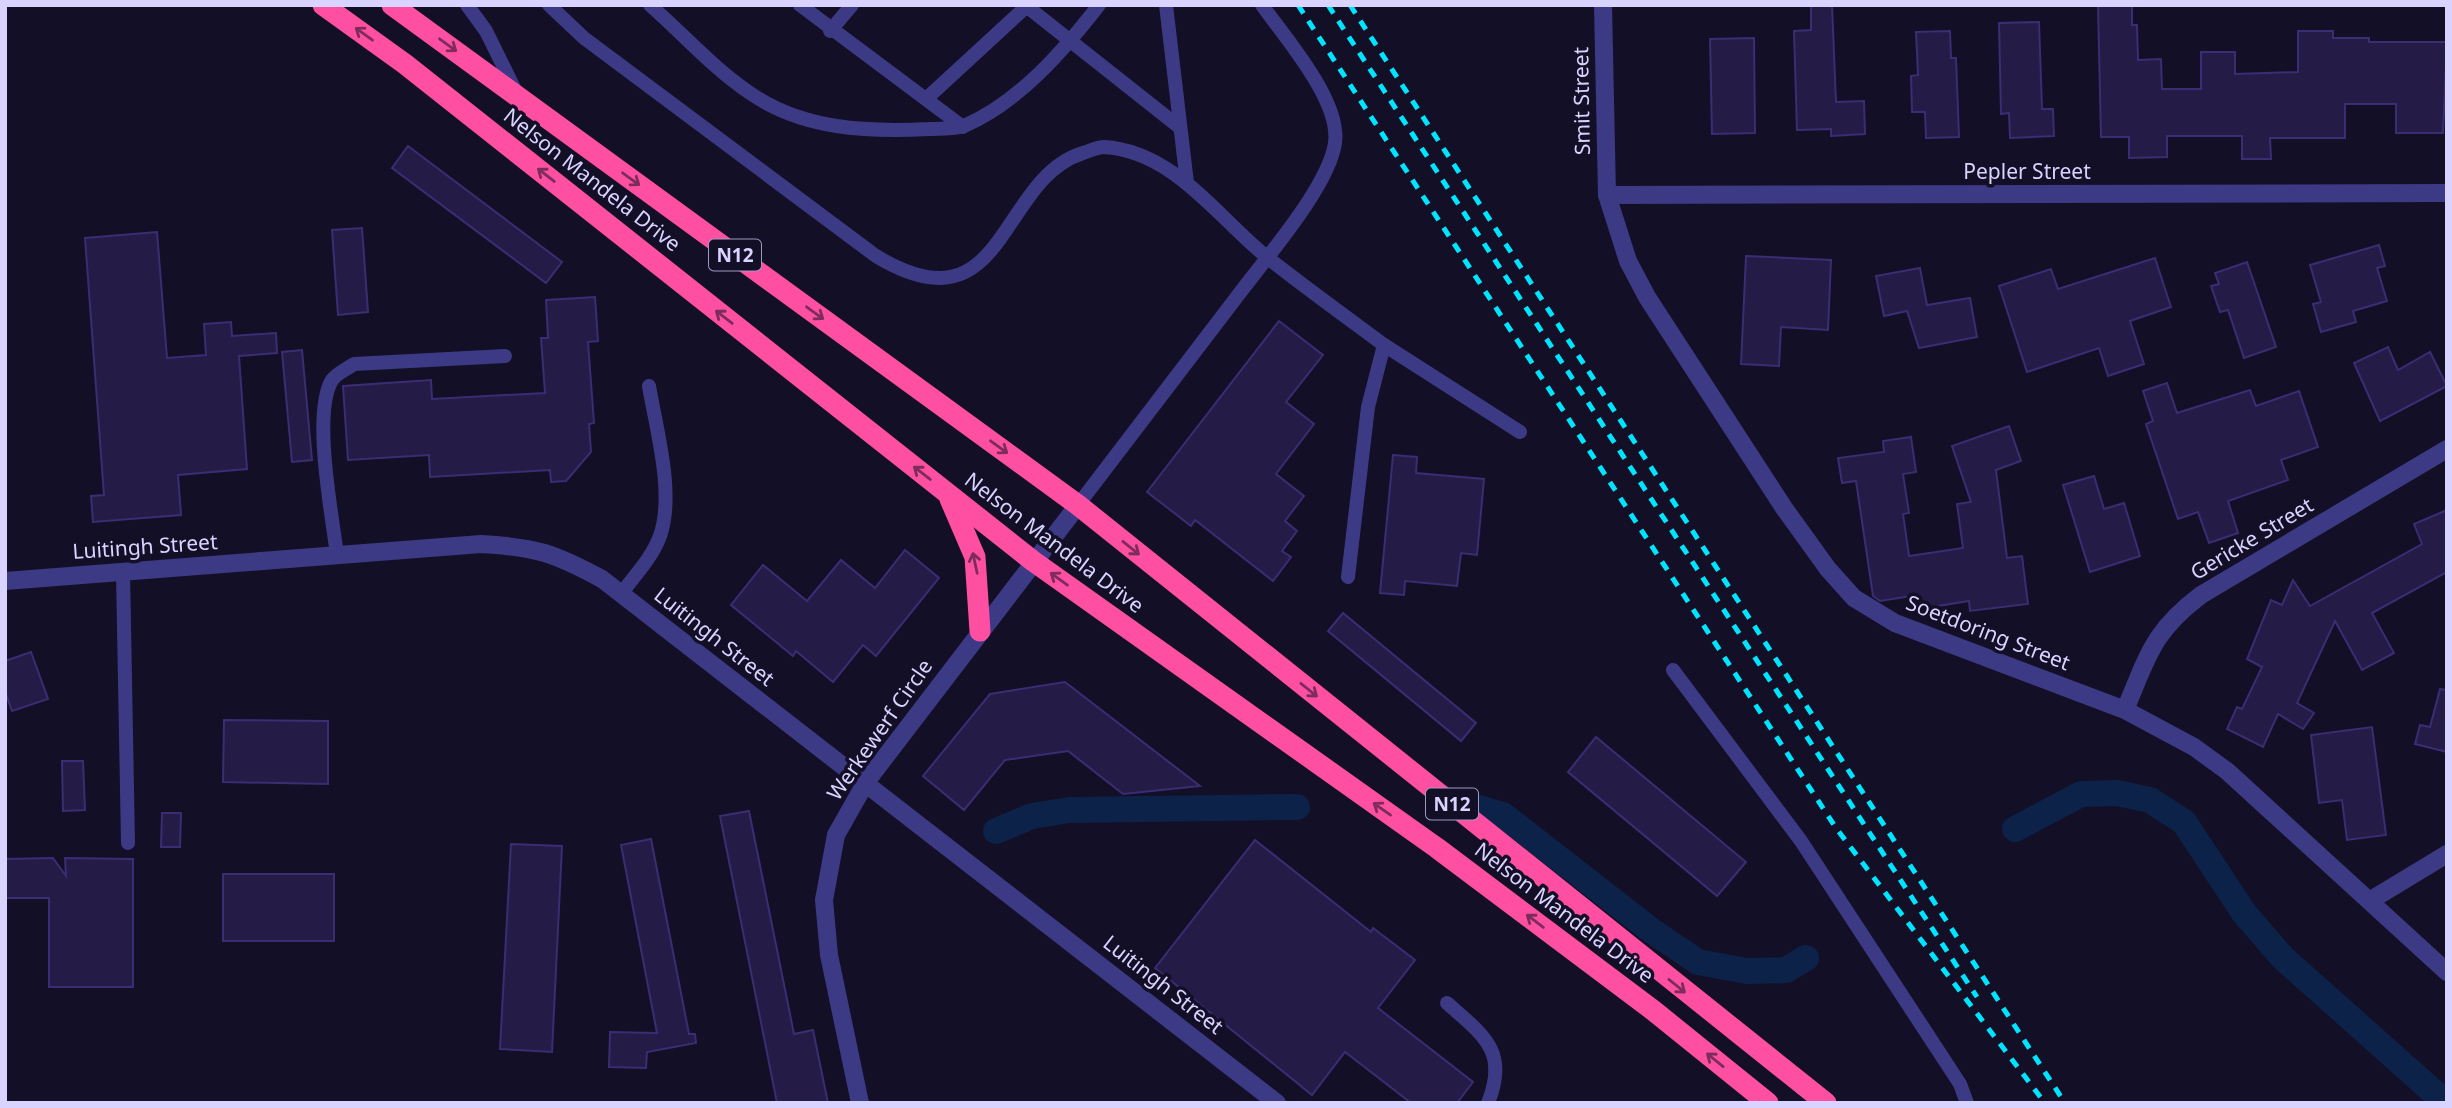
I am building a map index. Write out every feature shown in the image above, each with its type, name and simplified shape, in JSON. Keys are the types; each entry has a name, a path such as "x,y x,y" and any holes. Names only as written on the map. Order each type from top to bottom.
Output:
{"highway":[{"name":"Nelson Mandela Drive","path":"323,5 405,64 1033,561 1437,848 1654,1012 1768,1103"},
{"name":"Nelson Mandela Drive","path":"392,5 1078,505 1826,1103"},
{"path":"947,493 975,557 980,631"}],"street":[{"name":"Smit Street","path":"1603,5 1607,195"},
{"name":"Pepler Street","path":"1607,195 2447,193"},
{"name":"Soetdoring Street","path":"1607,195 1628,261 1647,297 1784,508 1828,569 1854,597 1895,623 2125,710 2194,747 2227,771 2447,972"},
{"name":"Gericke Street","path":"2125,710 2157,636 2174,615 2201,594 2447,449"},
{"name":"Werkewerf Circle","path":"860,1103 829,955 824,900 836,835 866,782 1078,505"},
{"name":"Luitingh Street","path":"5,581 481,544 520,546 556,554 602,579 1277,1103"},
{"path":"2371,900 2447,855"}],"lane":[{"path":"467,5 486,31 518,96"},
{"path":"549,5 584,38 876,256 901,271 936,278 968,271 994,249 1045,178 1068,157 1102,147 1135,154 1187,183 1267,257 1384,345 1520,432"},
{"path":"650,5 751,94 794,114 847,130 963,127 994,110 1072,41 1099,5"},
{"path":"800,5 963,127"},
{"path":"830,30 852,5"},
{"path":"1166,5 1178,126 1187,183"},
{"path":"1078,505 1267,257 1328,170 1336,142 1331,110 1262,5"},
{"path":"926,99 1027,6 1178,126"},
{"path":"1348,577 1368,407 1384,345"},
{"path":"337,555 323,402 333,378 354,365 505,356"},
{"path":"621,594 647,561 661,534 666,501 649,386"},
{"path":"123,572 128,843"},
{"path":"1673,670 1801,841 1960,1084 1968,1103"},
{"path":"1447,1003 1482,1034 1496,1056 1496,1083 1488,1103"}],"building":[{"path":"1811,5 1832,5 1836,102 1864,101 1865,134 1831,136 1831,129 1797,130 1794,31 1811,30"},
{"path":"2098,5 2132,5 2132,25 2137,25 2138,60 2161,59 2162,89 2201,89 2201,52 2235,52 2235,74 2298,72 2298,31 2333,31 2333,38 2369,38 2369,42 2447,42 2443,133 2396,133 2396,104 2345,104 2345,138 2270,138 2271,159 2242,159 2242,136 2167,136 2167,157 2129,158 2129,137 2101,137"},
{"path":"2039,22 2042,109 2053,109 2054,136 2010,138 2009,113 2001,114 1999,23"},
{"path":"1950,31 1951,58 1956,58 1959,137 1926,138 1925,112 1912,112 1911,76 1918,75 1916,32"},
{"path":"1754,38 1755,133 1712,134 1710,39"},
{"path":"408,146 562,262 546,283 392,168"},
{"path":"362,228 368,312 338,315 332,230"},
{"path":"157,232 167,358 206,355 204,324 231,322 232,336 276,333 277,353 239,356 247,469 178,475 181,515 93,522 91,496 104,495 85,238"},
{"path":"2379,245 2385,266 2377,268 2387,301 2353,311 2356,322 2321,332 2313,304 2321,302 2310,265"},
{"path":"1746,256 1831,260 1828,330 1781,327 1779,366 1741,364"},
{"path":"2155,258 2171,307 2130,321 2144,364 2108,376 2099,348 2027,372 1999,286 2051,269 2058,289"},
{"path":"2247,262 2276,347 2244,358 2228,310 2220,312 2211,286 2219,284 2215,273"},
{"path":"1920,268 1927,305 1970,298 1977,337 1919,348 1907,311 1884,316 1876,276"},
{"path":"595,297 598,341 588,342 594,423 589,424 591,452 566,481 551,482 550,470 430,477 429,455 348,460 343,386 431,380 432,399 545,393 541,338 548,338 546,300"},
{"path":"1279,321 1323,355 1286,402 1314,424 1276,474 1304,496 1285,521 1297,531 1282,551 1291,557 1273,581 1195,520 1191,526 1147,492"},
{"path":"2388,347 2398,370 2430,352 2447,386 2380,421 2354,363"},
{"path":"302,350 312,460 292,462 282,352"},
{"path":"2167,383 2177,413 2250,390 2256,406 2299,391 2318,447 2281,460 2288,480 2228,501 2238,533 2209,543 2198,512 2178,519 2146,424 2153,421 2143,391"},
{"path":"2009,426 2021,461 1996,470 2007,558 2022,556 2028,604 1970,611 1969,601 1919,609 1918,595 1880,601 1873,596 1856,481 1842,483 1838,458 1884,452 1883,441 1911,437 1916,472 1903,474 1909,513 1903,514 1909,556 1963,548 1957,504 1971,502 1952,446"},
{"path":"1393,455 1417,457 1416,473 1484,479 1477,555 1461,553 1457,586 1405,581 1404,595 1380,593"},
{"path":"2094,476 2104,509 2124,503 2140,556 2090,572 2063,485"},
{"path":"2447,510 2447,572 2372,613 2394,653 2362,670 2335,621 2297,703 2314,713 2303,729 2278,714 2263,747 2227,729 2237,707 2242,709 2262,667 2247,659 2271,600 2282,605 2293,580 2310,606 2422,544 2414,524"},
{"path":"905,550 939,578 876,656 863,645 833,682 796,651 793,656 731,605 763,565 807,601 841,560 875,588"},
{"path":"1343,613 1476,723 1461,741 1328,631"},
{"path":"31,652 48,699 12,711 5,691 5,661"},
{"path":"1065,682 1200,786 1123,794 1068,751 1005,760 964,810 923,776 990,694"},
{"path":"2440,689 2447,690 2447,752 2415,744 2420,725 2430,727"},
{"path":"224,720 328,721 328,784 223,782"},
{"path":"2372,727 2386,835 2347,840 2342,800 2319,803 2311,735"},
{"path":"1596,737 1746,862 1717,896 1568,772"},
{"path":"62,761 83,761 85,810 63,811"},
{"path":"749,811 794,1034 813,1030 828,1103 777,1103 720,816"},
{"path":"162,813 181,813 180,847 161,847"},
{"path":"651,839 689,1034 695,1034 696,1043 647,1052 646,1068 609,1067 610,1032 657,1033 621,845"},
{"path":"1255,840 1371,932 1373,928 1415,960 1378,1008 1473,1082 1457,1103 1411,1103 1345,1052 1312,1095 1155,968"},
{"path":"511,844 562,846 552,1052 500,1049"},
{"path":"53,858 66,876 65,858 133,859 133,987 49,987 49,898 5,898 5,859"},
{"path":"223,874 334,874 334,941 223,941"}],"waterway":[{"path":"2015,829 2081,794 2117,793 2150,800 2184,822 2244,913 2283,958 2446,1103"},
{"path":"996,831 1032,816 1069,810 1297,807"},
{"path":"1475,807 1503,815 1652,931 1698,962 1747,971 1786,970 1806,958"}],"railway":[{"path":"1298,5 1836,828 2045,1103"},
{"path":"1328,5 1977,997"},
{"path":"1350,5 2065,1103"}]}
